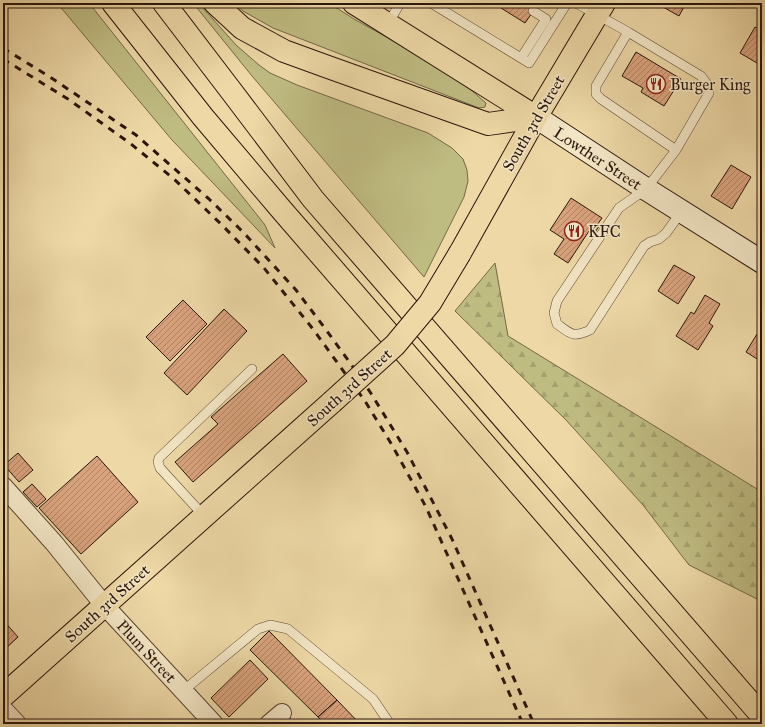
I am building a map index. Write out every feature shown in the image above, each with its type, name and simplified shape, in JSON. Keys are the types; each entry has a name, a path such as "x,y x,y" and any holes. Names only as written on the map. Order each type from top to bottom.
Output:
{"main road":[{"path":"113,3 208,123 280,208 727,724"},
{"path":"164,3 313,199 762,716"},
{"path":"215,3 242,28 284,51 364,80 488,124 536,117"},
{"name":"Lowther Street","path":"354,3 536,117 762,262"},
{"name":"South 3rd Street","path":"3,696 395,345 430,303 460,253 536,117 601,9"},
{"path":"683,672 719,724"}],"street":[{"name":"Plum Street","path":"3,486 54,543 104,605 214,724"},
{"path":"3,709 17,724"}],"lane":[{"path":"388,24 400,3"},
{"path":"431,3 529,63 567,3"},
{"path":"576,3 601,9 628,32 701,76 707,84 709,93 676,150 646,189 619,208 557,301 554,314 557,324 572,334 582,334 590,330 644,246 650,242 659,240 682,211"},
{"path":"521,58 546,19 533,11"},
{"path":"628,32 596,86 596,94 601,99 676,150"},
{"path":"204,516 160,468 158,458 252,369"},
{"path":"183,691 258,629 270,625 288,629 372,699 390,724"}],"green space":[{"path":"57,3 89,3 265,225 275,248 172,140"},
{"path":"193,3 200,3 236,45 270,73 297,85 428,133 452,148 463,159 467,170 468,181 464,197 424,277 252,76"},
{"path":"234,3 329,3 354,19 417,54 471,90 486,103 485,107 479,108 273,28 243,11"},
{"path":"495,263 508,336 762,492 762,600 757,599 689,565 643,505 566,420 455,311"}],"building":[{"path":"493,3 539,3 525,23"},
{"path":"656,3 686,3 679,16"},
{"path":"755,27 762,31 762,66 740,53"},
{"name":"Burger King","path":"636,52 681,79 664,106 641,92 643,88 622,76"},
{"path":"731,165 751,177 732,209 711,196"},
{"name":"KFC","path":"571,198 602,218 597,225 599,226 594,234 589,231 568,263 554,254 564,239 550,230"},
{"path":"674,265 695,277 678,304 658,291"},
{"path":"705,295 720,304 709,323 713,326 698,350 676,336 691,312 694,314"},
{"path":"183,300 207,324 170,361 146,337"},
{"path":"224,309 247,331 187,395 164,373"},
{"path":"757,334 762,337 762,362 746,352"},
{"path":"283,354 307,381 193,482 175,462 218,424 211,417"},
{"path":"18,453 33,470 19,482 4,465"},
{"path":"97,456 138,502 81,554 39,508"},
{"path":"32,484 46,499 37,507 23,492"},
{"path":"3,620 18,637 3,651"},
{"path":"269,631 337,700 318,717 250,650"},
{"path":"250,660 268,679 229,717 211,698"},
{"path":"337,700 360,724 325,724 318,717"}],"railway":[{"path":"3,48 50,77 136,135 209,199 243,232 296,290 361,378 407,452 452,539 534,724"},
{"path":"3,59 68,99 131,144 174,179 264,268 313,329 365,401 392,445 426,507 523,724"}],"place":[{"name":"Burger King","path":"656,84"},
{"name":"KFC","path":"574,231"}]}
